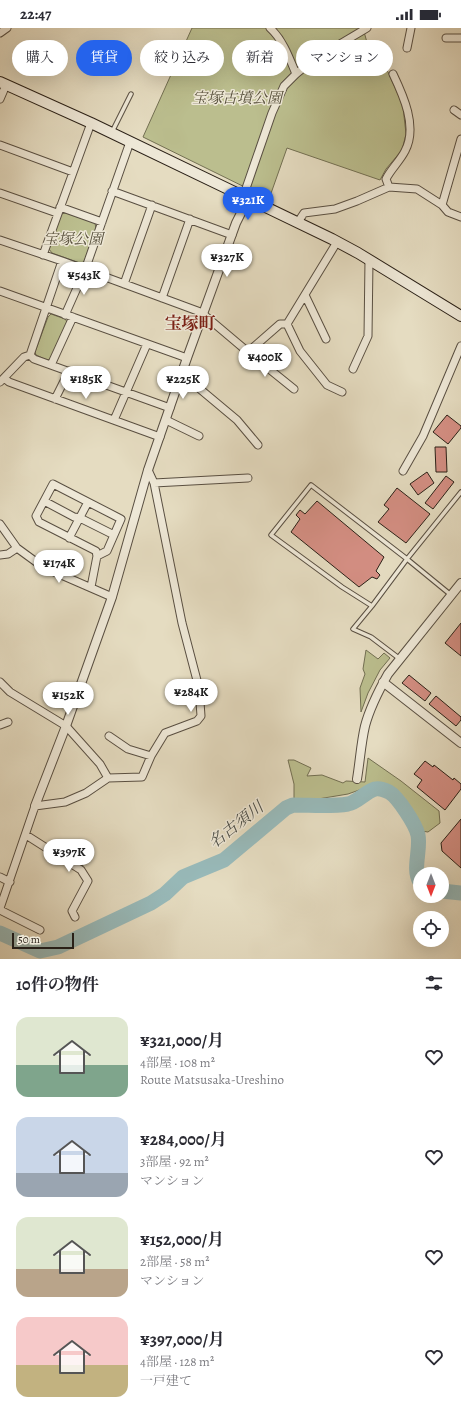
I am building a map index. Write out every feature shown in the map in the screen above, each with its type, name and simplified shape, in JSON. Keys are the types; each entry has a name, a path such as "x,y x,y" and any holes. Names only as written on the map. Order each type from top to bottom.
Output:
{"main road":[{"path":"3,83 91,123 298,222 369,260 461,316"}],"street":[{"path":"0,33 7,28"},
{"path":"40,930 0,909 35,806 66,726 112,597 148,470 187,358 246,198 272,113 284,86 296,74 284,46 276,33 270,28"},
{"path":"346,40 367,28"},
{"path":"407,48 411,28"},
{"path":"446,38 461,38"},
{"path":"389,187 386,179 405,152 409,138 406,101 393,74"},
{"path":"0,99 3,83"},
{"path":"454,110 461,114"},
{"path":"43,255 58,210 91,123"},
{"path":"442,205 461,139"},
{"path":"51,365 130,142"},
{"path":"0,145 73,172"},
{"path":"298,222 304,213 335,209 389,187 417,189 442,205 448,212 461,217"},
{"path":"112,191 232,235"},
{"path":"0,193 102,222"},
{"path":"124,284 152,205"},
{"path":"162,298 190,219"},
{"path":"0,240 37,254 62,261 203,314 294,389"},
{"path":"287,324 337,242"},
{"path":"353,369 368,336 369,260"},
{"path":"30,355 62,261"},
{"path":"0,291 187,358"},
{"path":"305,295 326,339"},
{"path":"248,352 280,324 287,324"},
{"path":"287,324 300,351 327,385 342,392"},
{"path":"114,420 147,344"},
{"path":"403,471 423,436 461,346"},
{"path":"30,355 34,359 170,408"},
{"path":"30,355 24,357 2,380 160,437"},
{"path":"55,399 69,372"},
{"path":"182,374 238,420 258,445"},
{"path":"166,420 199,436"},
{"path":"35,806 65,802 86,793 108,778 142,777 151,756 165,733 197,721 201,716 199,688 182,623 154,483 148,470"},
{"path":"154,483 248,478"},
{"path":"91,587 97,556 96,551 39,522 36,516 53,484 121,519 107,551 97,556"},
{"path":"44,501 74,518 80,518 114,535"},
{"path":"69,538 88,502"},
{"path":"0,524 18,548 42,567 112,597"},
{"path":"0,555 8,554 18,548"},
{"path":"358,778 365,726 383,682 461,583"},
{"path":"0,682 10,692 66,726 100,764 108,778"},
{"path":"383,682 461,743"},
{"path":"0,725 8,722"},
{"path":"109,736 128,749 151,756"},
{"path":"26,835 82,870 88,881 72,911 75,916"},
{"path":"0,877 10,882"}],"lane":[{"path":"111,133 131,94"},
{"path":"372,606 342,587 271,535 311,485 451,595"},
{"path":"400,659 371,638 354,629 407,559 461,492"}],"green space":[{"name":"宝塚古墳公園","path":"192,28 363,28 366,40 296,40 296,76 390,76 403,107 406,134 402,150 386,169 380,180 287,148 269,199 143,137 170,76 224,76 224,40 187,40"},
{"name":"宝塚公園","path":"66,213 95,223 96,229 84,262 80,263 52,253 49,249 61,214"},
{"path":"51,314 65,319 68,323 51,359 47,360 36,355 35,352 48,317"},
{"path":"366,650 378,659 384,653 390,658 380,670 368,693 361,712 360,688 365,674 363,669"},
{"path":"368,758 401,781 439,811 440,823 428,832 421,831 400,794 385,784 376,784 348,794 294,803 294,784 288,760 294,760 311,768 307,776 322,775 343,783 346,781 365,782"},
{"path":"74,845 83,866 67,856"}],"building":[{"path":"447,415 461,426 448,444 433,432"},
{"path":"435,447 446,447 447,472 436,472"},
{"path":"427,472 434,483 418,495 410,484"},
{"path":"446,476 454,482 433,509 425,503"},
{"path":"397,488 430,514 406,543 378,522 389,509 384,505"},
{"path":"317,501 384,557 376,571 380,575 377,579 372,577 359,587 291,532 300,519 296,515 300,510 305,514"},
{"path":"461,623 461,656 445,643"},
{"path":"409,675 431,693 425,701 402,683"},
{"path":"436,696 461,717 461,720 456,726 429,704"},
{"path":"425,761 433,767 434,765 453,780 454,778 461,784 461,789 445,810 417,787 422,780 414,774"},
{"path":"461,819 461,868 442,851 441,843"}],"waterway":[{"name":"名古須川","path":"0,933 40,951 58,947 151,903 165,894 183,877 224,860 286,808 293,805 328,806 348,804 352,803 371,790 377,789 389,792 393,795 402,805 417,830 419,841 417,867"},
{"name":"名古須川","path":"449,892 461,893"}],"district":[{"name":"宝塚町","path":"190,323"}]}
